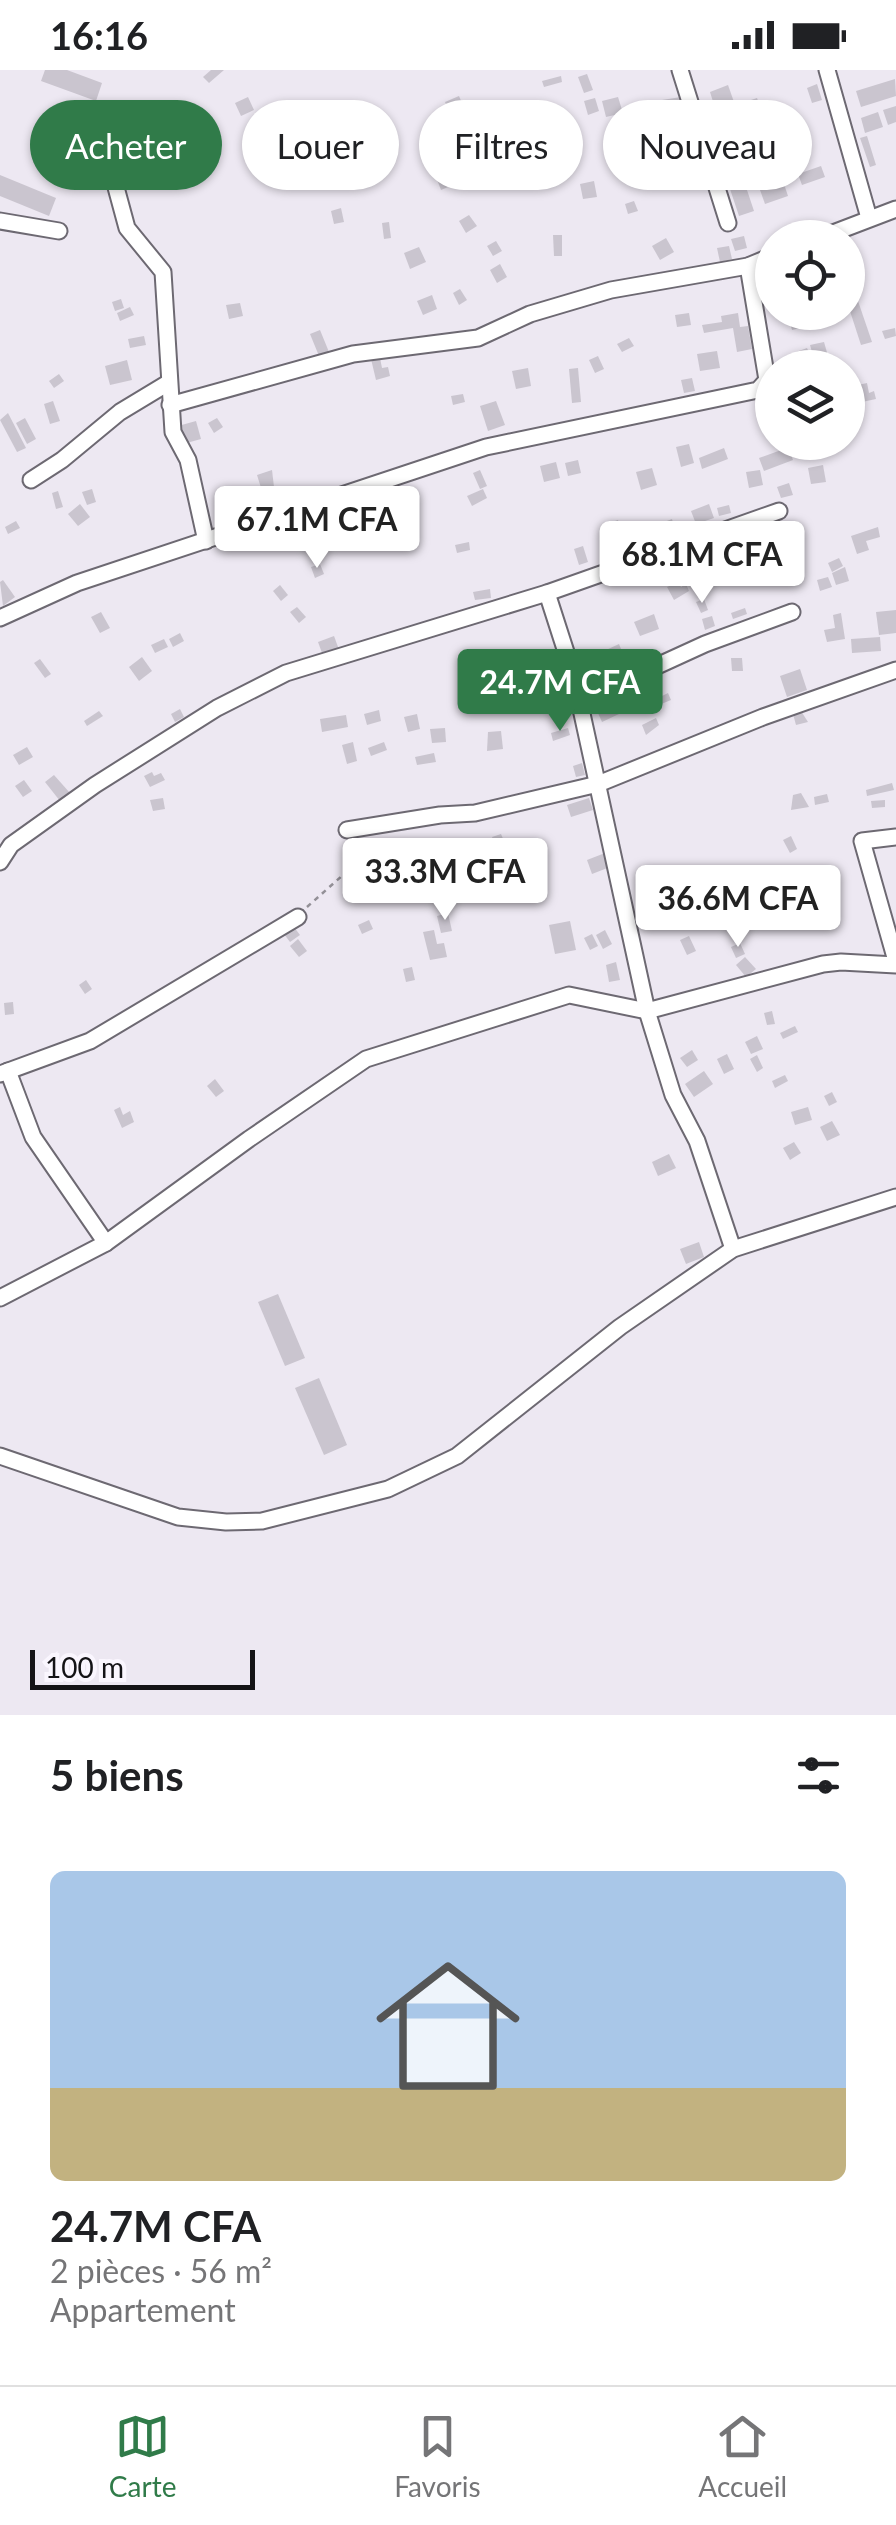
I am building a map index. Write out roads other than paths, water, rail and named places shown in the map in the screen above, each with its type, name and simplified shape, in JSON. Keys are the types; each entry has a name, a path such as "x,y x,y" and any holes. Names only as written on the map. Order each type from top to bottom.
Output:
{"street":[{"path":"680,70 728,224"},
{"path":"827,70 870,218"},
{"path":"116,190 126,228 163,272 173,432 188,460 206,541"},
{"path":"865,220 896,209"},
{"path":"0,221 59,231"},
{"path":"170,406 353,354 478,338 530,314 611,290 755,263"},
{"path":"0,618 78,583 486,447 758,390 767,380 748,266"},
{"path":"31,480 120,412 168,383"},
{"path":"0,862 11,845 96,785 217,708 286,673 548,593 779,511"},
{"path":"548,593 574,678 647,1010 673,1095 697,1141 733,1248"},
{"path":"574,678 646,671 792,612"},
{"path":"347,830 475,813 598,784 763,716 896,670"},
{"path":"0,1298 106,1243 249,1138 366,1059 569,995 647,1010 824,964 896,963 862,841 896,837"},
{"path":"106,1243 33,1138 4,1073 90,1041 298,917"},
{"path":"0,1456 178,1517 226,1522 262,1521 388,1490 457,1456 620,1327 733,1248 896,1197"}]}
